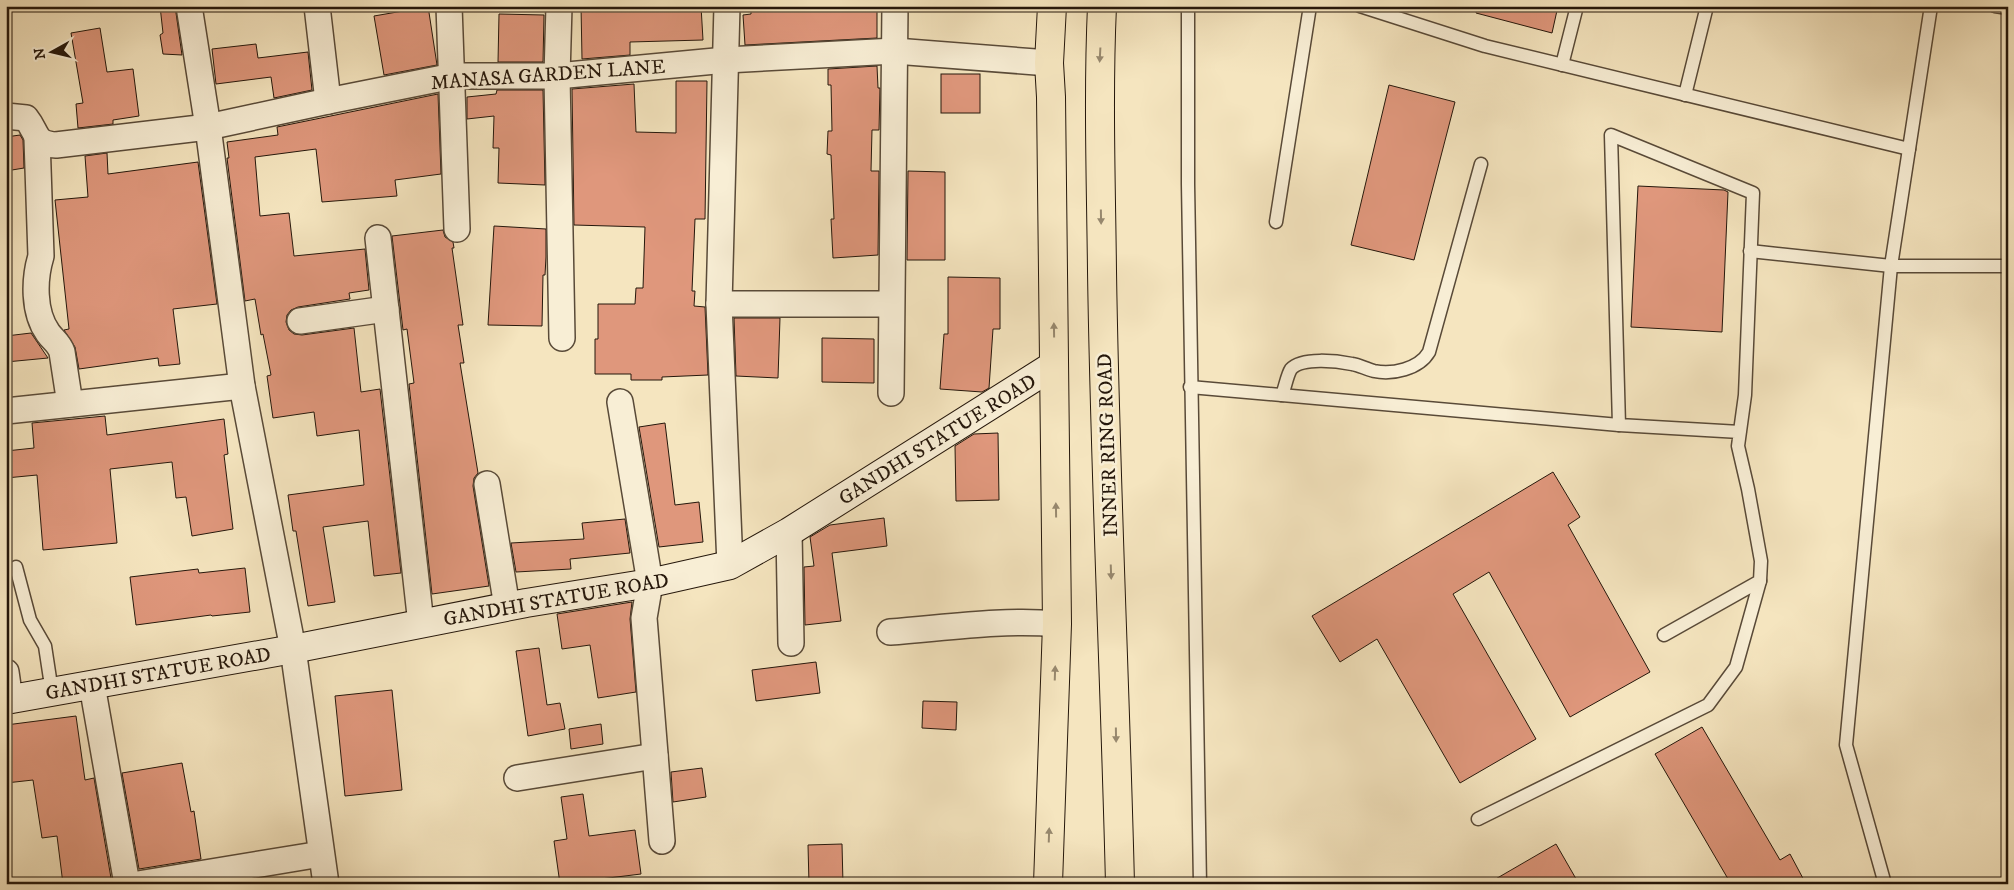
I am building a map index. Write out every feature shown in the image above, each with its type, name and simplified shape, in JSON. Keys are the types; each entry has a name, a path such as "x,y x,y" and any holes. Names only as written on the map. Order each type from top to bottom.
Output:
{"highway":[{"path":"1048,884 1057,624 1051,97 1049,64 1052,6"},
{"name":"INNER RING ROAD","path":"1102,6 1099,66 1103,328 1120,884"}],"street":[{"path":"189,6 208,128 242,386 293,649 326,884"},
{"path":"317,6 328,100"},
{"path":"449,6 457,229"},
{"path":"559,6 557,76 562,338"},
{"path":"727,6 718,304 730,565"},
{"path":"891,393 895,6"},
{"name":"MANASA GARDEN LANE","path":"37,139 46,144 56,145 208,128 328,100 453,76 557,76 726,60 895,51 1049,64"},
{"path":"6,116 26,118 33,126 37,139 41,256 36,282 39,311 48,332 59,344 62,352 70,404"},
{"path":"378,238 421,624"},
{"path":"718,304 891,304"},
{"path":"300,322 386,309"},
{"name":"GANDHI STATUE ROAD","path":"8,700 293,649 507,607 650,583 730,565 789,532 1054,365"},
{"path":"6,411 242,386"},
{"path":"620,402 650,583 644,618 662,841"},
{"path":"487,484 507,607"},
{"path":"789,532 792,643"},
{"path":"890,632 1039,622 1057,624"},
{"path":"6,672 8,700"},
{"path":"92,685 127,884"},
{"path":"517,778 655,756"},
{"path":"138,884 321,854"}],"lane":[{"path":"1188,6 1190,387 1200,884"},
{"path":"1276,222 1310,6"},
{"path":"1360,6 1485,46 1909,150"},
{"path":"1562,65 1577,6"},
{"path":"1684,95 1706,6"},
{"path":"1885,884 1846,745 1891,266 1931,6"},
{"path":"1995,6 2008,8"},
{"path":"1478,819 1708,705 1736,667 1760,582 1761,561 1738,446 1745,395 1753,193 1611,135 1619,425"},
{"path":"1282,395 1291,370 1306,362 1352,364 1376,372 1414,367 1425,360 1429,352 1481,164"},
{"path":"1750,251 1891,266 2008,266"},
{"path":"1190,387 1619,425 1740,432"},
{"path":"16,567 30,620 45,646 52,692"},
{"path":"1664,635 1760,582"}],"building":[{"path":"160,6 175,6 182,55 163,54 160,35 163,33"},
{"path":"428,6 437,65 384,75 374,16 403,11 403,8"},
{"path":"581,6 701,6 703,40 630,42 630,55 582,59"},
{"path":"751,6 877,6 877,38 745,45 743,15 751,14"},
{"path":"1477,6 1558,6 1552,33 1476,13"},
{"path":"499,14 544,15 543,62 498,62"},
{"path":"100,28 107,72 133,69 139,116 113,120 113,124 78,128 76,104 83,103 71,33"},
{"path":"256,44 258,58 308,52 312,90 274,98 271,77 216,84 212,49"},
{"path":"877,66 878,88 880,88 879,130 872,130 871,171 879,171 878,255 833,258 831,219 834,219 831,155 827,154 828,131 832,131 831,85 828,85 828,69"},
{"path":"941,74 980,74 980,113 941,113"},
{"path":"676,81 707,81 705,219 695,219 692,291 695,291 694,306 705,307 708,375 662,377 662,380 631,380 631,374 595,374 598,304 635,304 636,288 643,288 645,227 574,225 572,89 634,84 636,132 676,133"},
{"path":"1389,85 1455,102 1414,260 1351,245"},
{"path":"497,90 543,90 545,185 498,183 499,148 493,148 494,116 467,119 467,97 496,94"},
{"path":"438,94 441,174 395,180 397,196 322,202 316,149 255,157 260,216 289,213 294,256 365,249 369,290 349,293 350,299 298,307 291,310 287,315 286,322 289,330 294,334 302,335 354,328 361,392 380,389 401,573 374,576 368,521 323,527 335,602 308,606 288,495 364,485 359,430 317,436 314,412 273,418 267,376 271,375 263,334 261,335 255,299 245,301 227,158 229,158 227,142 278,135 277,127"},
{"path":"20,135 23,140 24,168 6,171 6,137"},
{"path":"107,153 108,174 198,162 217,304 173,309 180,364 159,366 158,358 79,369 75,347 64,330 69,329 55,200 88,197 85,156"},
{"path":"908,171 945,172 945,260 907,260"},
{"path":"1638,186 1724,190 1728,192 1722,332 1631,327"},
{"path":"494,226 546,229 542,326 488,325"},
{"path":"443,230 445,237 453,242 454,248 452,248 463,325 458,325 464,363 460,363 478,473 474,478 473,486 489,586 432,594 409,384 414,383 407,329 403,330 392,236"},
{"path":"948,277 1000,278 1000,329 993,329 989,388 982,392 940,389 944,334 948,334"},
{"path":"734,318 780,318 778,378 736,376"},
{"path":"31,333 48,358 6,362 6,336"},
{"path":"822,338 874,339 874,383 822,382"},
{"path":"105,416 107,435 224,419 228,454 224,455 233,529 192,536 186,497 176,498 172,462 110,469 117,543 43,550 37,475 6,478 6,451 34,448 32,423"},
{"path":"665,423 675,505 699,502 703,542 659,547 639,427"},
{"path":"998,433 999,500 956,501 955,446 974,434"},
{"path":"1553,472 1580,517 1568,525 1650,672 1570,717 1489,572 1453,594 1536,739 1460,783 1377,639 1340,662 1312,616"},
{"path":"884,518 887,546 832,553 841,621 805,625 804,567 814,566 810,537 830,525"},
{"path":"625,519 630,553 570,559 571,569 516,572 511,543 584,539 582,523"},
{"path":"245,568 250,612 136,625 130,577 198,569 199,573"},
{"path":"632,602 630,619 636,692 598,698 590,645 562,649 557,614"},
{"path":"539,648 547,705 560,703 565,729 528,736 516,651"},
{"path":"816,662 820,693 756,701 752,670"},
{"path":"392,690 402,790 345,796 335,696"},
{"path":"923,701 957,702 956,730 922,728"},
{"path":"76,716 85,780 94,778 112,884 63,884 57,836 42,838 33,780 6,783 6,725"},
{"path":"601,724 603,744 571,749 569,729"},
{"path":"1702,727 1780,860 1790,854 1806,884 1731,884 1655,754"},
{"path":"182,763 191,812 194,811 201,859 139,869 122,773"},
{"path":"702,768 706,797 673,802 671,772"},
{"path":"583,794 589,836 635,830 641,874 560,884 554,841 567,839 561,797"},
{"path":"842,844 843,884 809,884 808,845"},
{"path":"1556,844 1579,884 1487,884"}]}
